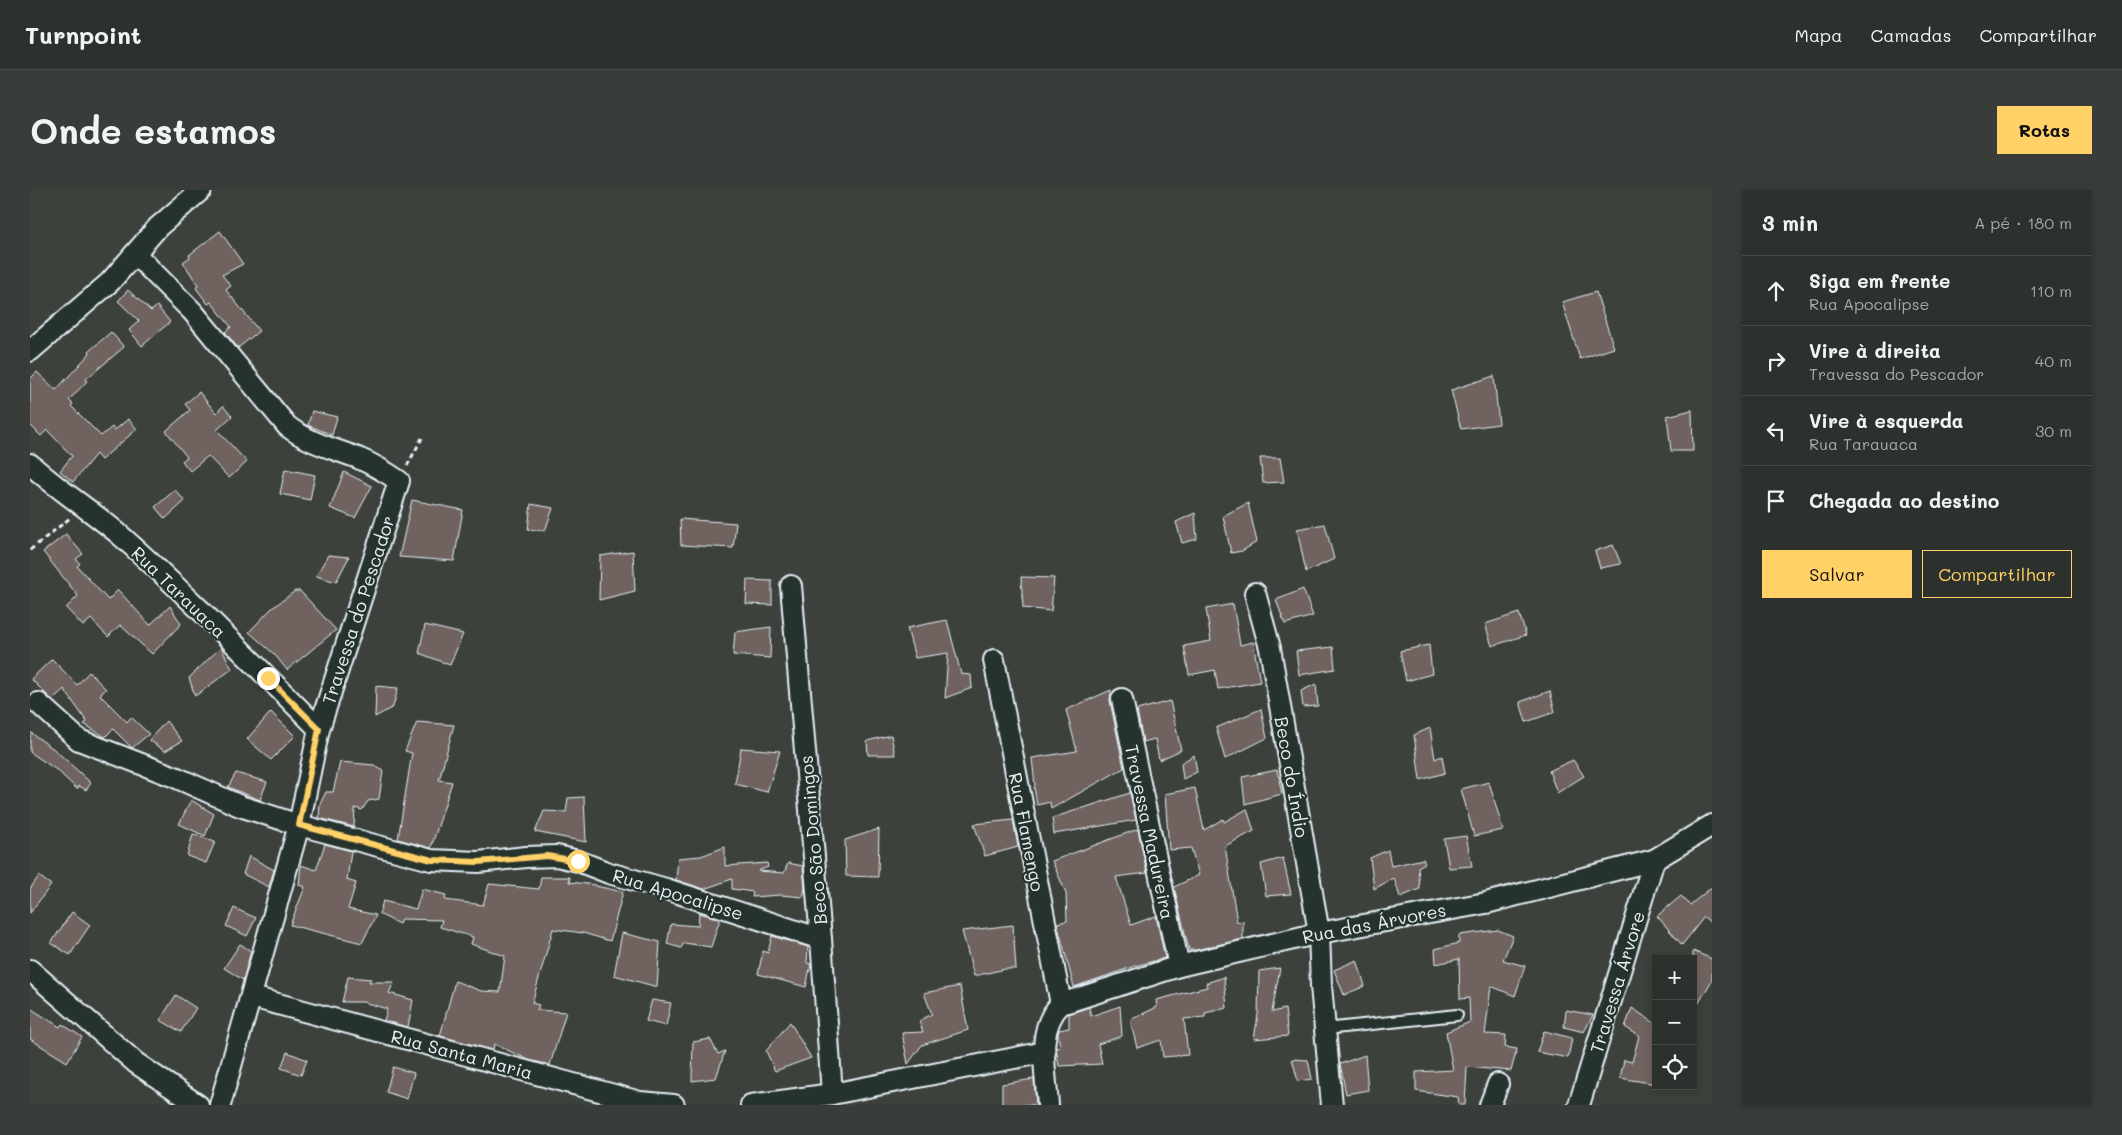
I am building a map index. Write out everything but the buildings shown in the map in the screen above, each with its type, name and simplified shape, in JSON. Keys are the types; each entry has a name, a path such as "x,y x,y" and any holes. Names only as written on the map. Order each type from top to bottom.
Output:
{"street":[{"path":"30,351 110,282 158,227 201,190"},
{"path":"135,254 193,312 286,426 299,436 324,448 357,458 383,470 399,481"},
{"name":"Rua Tarauaca","path":"30,464 118,534 162,574 319,729"},
{"name":"Travessa do Pescador","path":"220,1105 299,825 319,729 399,481"},
{"name":"Beco São Domingos","path":"791,586 821,939 832,1094"},
{"name":"Beco do Índio","path":"1255,593 1270,648 1319,932 1332,1105"},
{"name":"Rua Flamengo","path":"994,660 1061,1004"},
{"name":"Travessa Madureira","path":"1122,699 1179,966"},
{"name":"Rua Apocalipse","path":"38,703 79,740 175,777 240,806 299,825 432,860 478,862 557,856 578,861 609,873 666,889 821,939"},
{"name":"Rua das Árvores","path":"1061,1004 1179,966 1319,932 1486,902 1654,860 1712,825"},
{"name":"Travessa Árvore","path":"1579,1105 1654,860"},
{"path":"30,970 136,1063 198,1105"},
{"name":"Rua Santa Maria","path":"252,997 640,1102 674,1105"},
{"path":"1048,1105 1044,1052 1046,1032 1052,1015 1061,1004"},
{"path":"751,1105 832,1094 1044,1052"},
{"path":"1490,1105 1498,1084"}],"lane":[{"path":"1325,1029 1457,1015"}],"path":[{"path":"399,481 422,438"},
{"path":"30,550 67,519 87,511"}],"route":[{"path":"268,678 319,729 299,825 432,860 478,862 557,856 578,861"}]}
